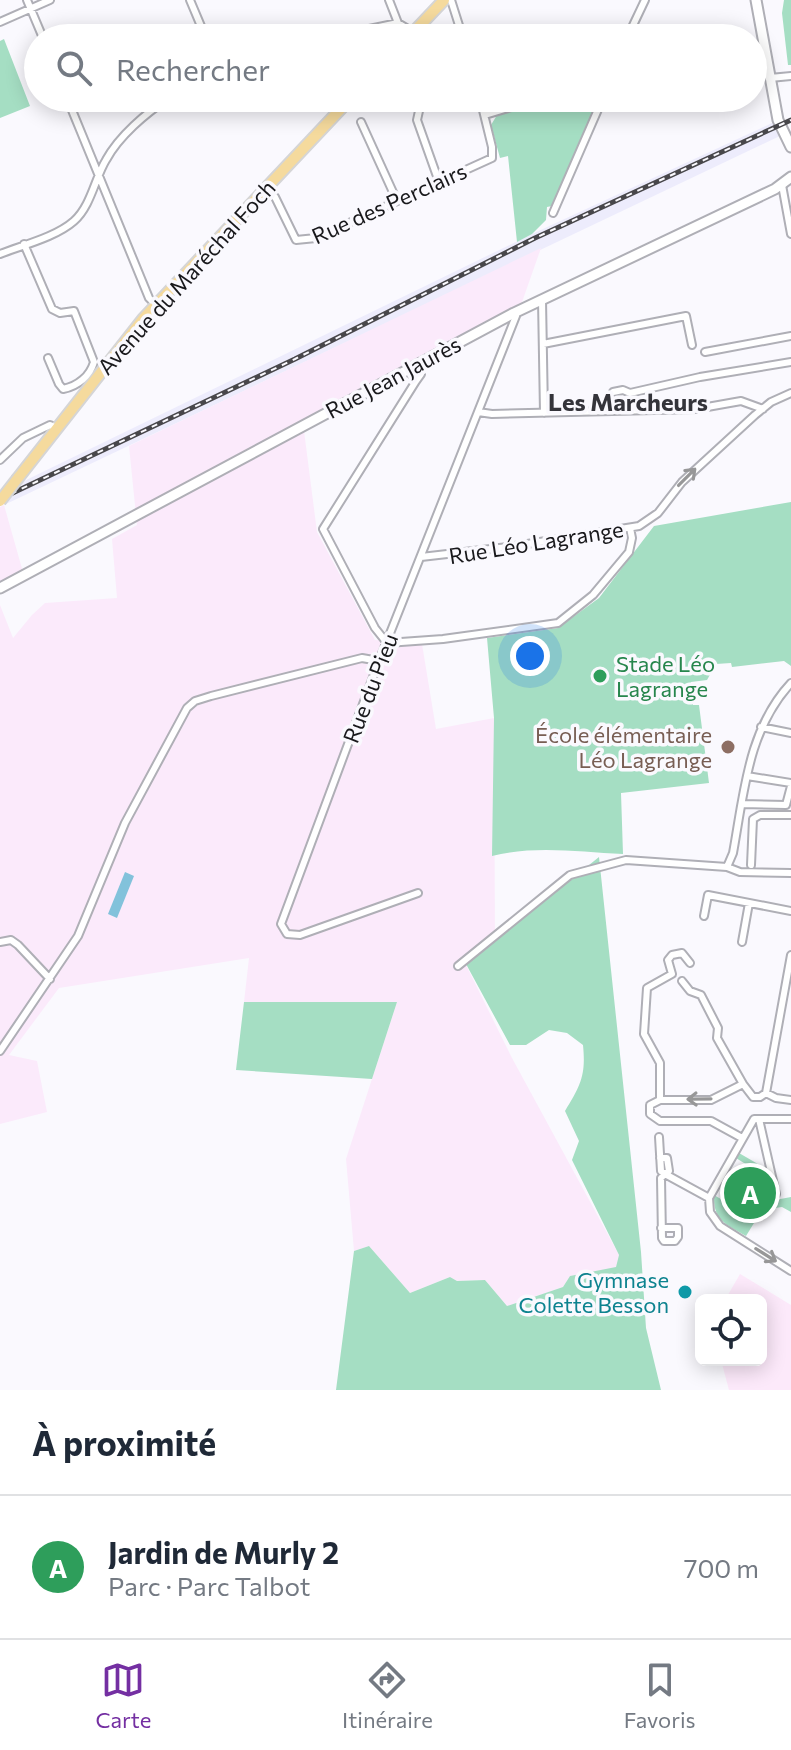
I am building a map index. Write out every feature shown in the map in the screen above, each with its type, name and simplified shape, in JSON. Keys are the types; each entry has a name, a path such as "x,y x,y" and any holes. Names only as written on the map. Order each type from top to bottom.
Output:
{"main road":[{"path":"421,24 444,0"},
{"path":"756,0 757,24"},
{"path":"767,68 778,120 791,147"},
{"name":"Avenue du Maréchal Foch","path":"0,501 156,305 338,112"},
{"name":"Rue Jean Jaurès","path":"0,588 514,313 782,185 791,177"}],"street":[{"path":"27,0 37,24"},
{"path":"0,22 50,0"},
{"path":"190,0 200,24"},
{"path":"389,0 398,23 393,24"},
{"path":"451,0 459,24"},
{"path":"634,24 645,0"},
{"path":"770,78 791,76"},
{"path":"73,112 149,298 156,305"},
{"path":"0,254 67,227 78,218 105,160 120,141 153,112"},
{"path":"419,112 417,120 439,182"},
{"path":"484,112 485,115 495,112"},
{"path":"553,213 597,112"},
{"name":"Rue des Perclairs","path":"266,189 275,197 296,240 305,241 492,158 485,115"},
{"path":"361,122 397,201"},
{"path":"782,185 791,234"},
{"path":"24,244 52,309 60,313 74,311 94,362 76,387 63,389 48,358"},
{"path":"542,300 544,413"},
{"name":"Rue du Pieu","path":"418,893 300,935 287,934 281,924 379,661 516,316 514,313"},
{"path":"543,344 686,316 692,345"},
{"path":"705,352 791,336"},
{"path":"613,392 623,390 630,393 700,377 791,362"},
{"path":"413,367 416,381 323,529 379,636 387,643 451,638 558,623 593,595 629,552 632,538 630,528"},
{"name":"Rue Léo Lagrange","path":"421,557 630,528 648,521 682,482 755,415 791,393"},
{"path":"478,412 696,409 741,401 763,409"},
{"path":"0,460 32,432 50,425 57,428"},
{"path":"0,1051 78,936 125,823 187,708 195,701 211,696 362,658 379,661"},
{"path":"727,867 733,853 747,776 761,727 771,708 791,683"},
{"path":"761,727 791,733"},
{"path":"742,804 786,805 791,785 747,776"},
{"path":"751,865 753,819 760,815 791,815"},
{"path":"458,966 570,875 626,860 727,867 740,872 791,873"},
{"path":"704,916 708,895 791,911"},
{"path":"742,942 749,903"},
{"path":"0,942 11,940 18,945 50,979"},
{"path":"660,1100 660,1063 644,1034 644,994 647,988 672,974 668,967 672,955 682,953 690,963"},
{"path":"682,981 690,991 701,995 718,1028 717,1038 743,1084 753,1097 760,1097 766,1093 791,955"},
{"path":"742,1138 711,1121 660,1121 650,1114 650,1110 654,1101 711,1100 743,1084"},
{"path":"766,1093 791,1100"},
{"path":"791,1119 754,1119 709,1198 710,1212 715,1221 791,1271"},
{"path":"759,1119 776,1194"},
{"path":"659,1137 661,1171 709,1198"},
{"path":"661,1228 661,1178 665,1174"}],"shaded area":[{"path":"776,123 782,135 4,505 22,482 532,234"},
{"path":"541,248 521,305 303,423 317,532 375,640 422,644 436,729 494,718 495,943 466,965 512,1058 619,1255 616,1268 570,1276 563,1287 507,1306 485,1280 457,1281 450,1277 410,1293 369,1246 354,1251 346,1159 397,1002 244,1002 249,958 59,988 9,1055 37,1061 47,1112 0,1124 0,605 13,638 45,603 117,598 112,539 137,525 129,446"},
{"path":"4,505 23,572 0,584 0,507"},
{"path":"740,1274 791,1305 791,1390 729,1390 723,1366 767,1366 767,1294 728,1294"}],"green space":[{"path":"784,0 791,0 791,65 788,65 782,13"},
{"path":"4,39 24,91 24,108 0,118 0,41"},
{"path":"507,112 593,112 552,206 547,207 546,220 532,234 517,242 508,156 500,158 491,125 497,115"},
{"name":"Stade Léo Lagrange","path":"791,502 791,666 784,661 732,667 731,663 716,664 707,680 691,682 693,705 699,705 709,783 621,793 623,854 541,850 492,856 494,718 487,638 558,628 599,598 654,526"},
{"path":"599,857 641,1252 646,1328 661,1390 336,1390 354,1251 369,1246 410,1293 450,1277 457,1281 485,1280 507,1306 563,1287 570,1276 616,1267 619,1255 572,1160 579,1141 565,1111 581,1080 583,1045 567,1033 549,1030 526,1045 510,1045 466,964"},
{"path":"244,1002 397,1002 372,1079 236,1070"},
{"path":"739,1153 763,1167 770,1201 791,1197 791,1212 782,1207 762,1210 746,1236 722,1221 714,1204 714,1195 726,1202 733,1191 721,1183 724,1178 740,1187 752,1168 736,1158"}],"water":[{"path":"125,872 134,876 117,918 108,914"}],"railway":[{"path":"0,499 295,359 535,238 791,120"}],"place":[{"name":"Stade Léo Lagrange","path":"600,676"},
{"name":"École élémentaire Léo Lagrange","path":"728,747"},
{"name":"Jardin de Murly 2","path":"750,1193"},
{"name":"Gymnase Colette Besson","path":"685,1292"}],"district":[{"name":"Les Marcheurs","path":"628,401"}]}
